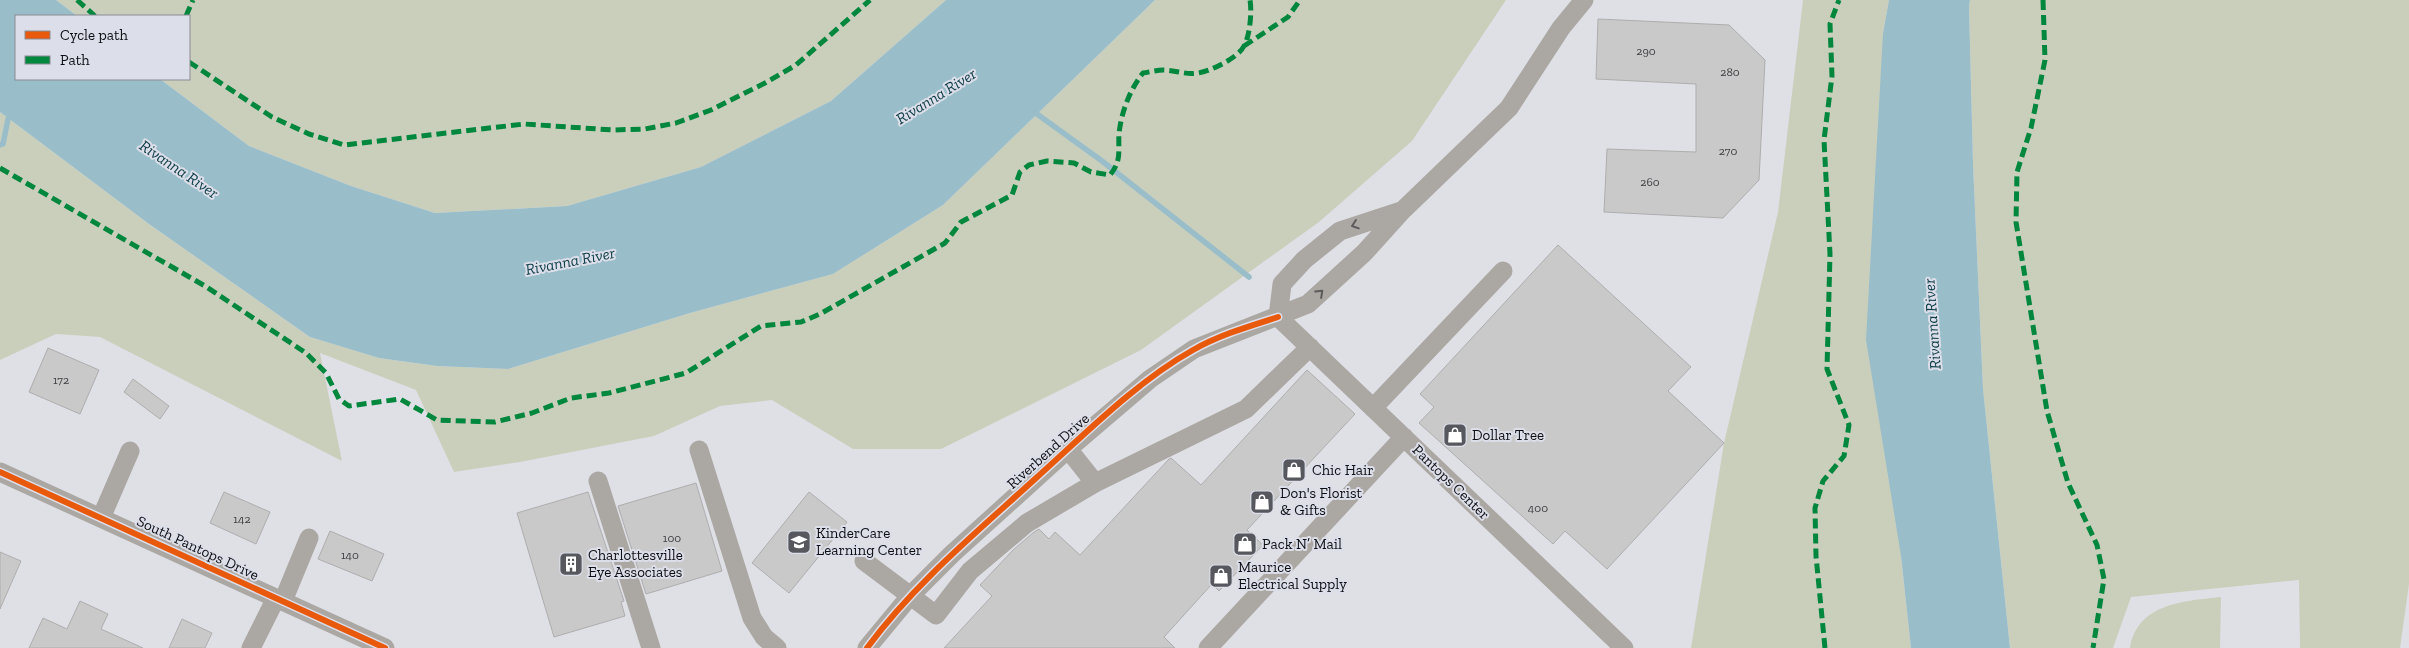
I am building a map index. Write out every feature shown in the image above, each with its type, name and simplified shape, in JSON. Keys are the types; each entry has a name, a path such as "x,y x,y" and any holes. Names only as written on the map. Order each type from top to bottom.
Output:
{"street":[{"name":"Riverbend Drive","path":"867,648 910,596 1068,449 1150,379 1194,349 1308,304 1364,253 1402,210 1509,108 1561,28 1584,0"},
{"path":"1278,317 1282,284 1304,260 1340,231 1402,210"},
{"path":"1373,408 1503,271"},
{"name":"Pantops Center","path":"1278,317 1624,648"},
{"path":"864,560 936,615 970,571 1027,523 1095,483 1246,408 1310,347"},
{"path":"1208,648 1404,437"},
{"path":"1068,449 1095,483"},
{"path":"699,450 752,618 764,637 777,648"},
{"path":"101,518 130,451"},
{"name":"South Pantops Drive","path":"0,472 385,648"},
{"path":"598,481 651,648"},
{"path":"251,648 279,600 309,538"}],"green space":[{"path":"56,0 946,0 831,101 701,167 567,206 435,213 351,186 249,146 161,80 190,80 190,15 76,15"},
{"path":"1155,0 1506,0 1412,141 1319,222 1141,350 941,449 853,449 772,400 720,406 654,436 520,462 454,472 416,390 320,353 342,461 100,337 56,334 0,360 0,112 149,224 310,337 379,358 437,366 508,369 690,313 833,274 943,205"},
{"path":"1803,0 1889,0 1883,33 1901,556 1911,648 1691,648 1724,443 1778,212"},
{"path":"1970,0 2409,0 2409,584 2400,648 2300,648 2299,580 2131,597 2113,648 2010,648 1983,389 1973,164"},
{"path":"2221,597 2220,648 2130,648 2134,633 2152,613 2178,603"}],"water":[{"name":"Rivanna River","path":"0,0 56,0 76,15 15,15 15,80 161,80 249,146 351,186 435,213 567,206 701,167 831,101 946,0 1155,0 943,205 833,274 690,313 508,369 437,366 379,358 310,337 149,224 0,112"},
{"name":"Rivanna River","path":"1889,0 1970,0 1973,164 1983,389 2010,648 1911,648 1901,556 1866,340 1883,33"}],"building":[{"path":"1598,19 1729,25 1765,60 1759,180 1723,218 1604,212 1607,149 1696,152 1696,84 1596,79"},
{"path":"1558,245 1691,367 1668,391 1724,443 1607,569 1565,531 1553,544 1419,423 1434,407 1420,394"},
{"path":"48,348 99,370 80,414 29,392"},
{"path":"1307,370 1355,414 1247,530 1263,545 1219,591 1212,584 1164,637 1175,648 944,648 992,596 980,585 1013,550 1034,532 1039,529 1049,539 1055,532 1080,555 1169,459 1171,458 1201,485"},
{"path":"133,379 169,406 160,419 124,392"},
{"path":"696,483 722,571 646,594 618,506"},
{"path":"224,492 270,512 256,544 210,523"},
{"name":"Charlottesville Eye Associates","path":"588,492 624,601 621,602 625,616 554,637 517,513"},
{"name":"KinderCare Learning Center","path":"809,492 847,522 789,593 752,563"},
{"path":"330,531 384,554 372,581 318,559"},
{"path":"0,552 21,561 0,609"},
{"path":"80,601 108,614 101,629 143,648 29,648 43,618 67,629"},
{"path":"182,619 212,633 205,648 169,648"}],"waterway":[{"path":"1037,114 1102,161 1249,277"},
{"path":"0,145 3,144 8,119"}],"marked path":[{"path":"77,0 94,15"},
{"path":"186,15 193,0"},
{"path":"190,63 272,117 309,134 344,145 524,124 613,130 645,129 676,123 711,110 765,83 796,65 870,0"},
{"path":"0,168 205,286 306,353 326,373 339,399 349,406 400,399 437,420 495,422 532,413 571,398 609,393 686,373 761,326 801,322 820,314 945,243 961,222 1012,195 1020,172 1029,165 1047,161 1074,163 1091,172 1110,175 1118,160 1119,134 1124,110 1134,86 1143,73 1163,70 1198,73 1217,67 1236,55 1241,51 1248,36 1251,10 1250,0"},
{"path":"1244,46 1288,17 1300,0"},
{"path":"1825,648 1816,556 1815,508 1823,481 1844,456 1849,425 1827,369 1830,254 1824,140 1832,76 1830,24 1839,0"},
{"path":"2043,0 2045,60 2031,128 2017,172 2016,222 2047,411 2068,483 2097,545 2104,579 2093,648"}],"cycle path":[{"path":"867,648 905,602 947,559 1091,427 1131,393 1151,377 1193,350 1235,331 1278,317"},
{"path":"0,472 385,648"}],"place":[{"name":"Dollar Tree","path":"1455,435"},
{"name":"Chic Hair","path":"1294,470"},
{"name":"Don's Florist & Gifts","path":"1262,502"},
{"name":"KinderCare Learning Center","path":"799,542"},
{"name":"Pack N’ Mail","path":"1245,544"},
{"name":"Charlottesville Eye Associates","path":"571,564"},
{"name":"Maurice Electrical Supply","path":"1221,576"}]}
